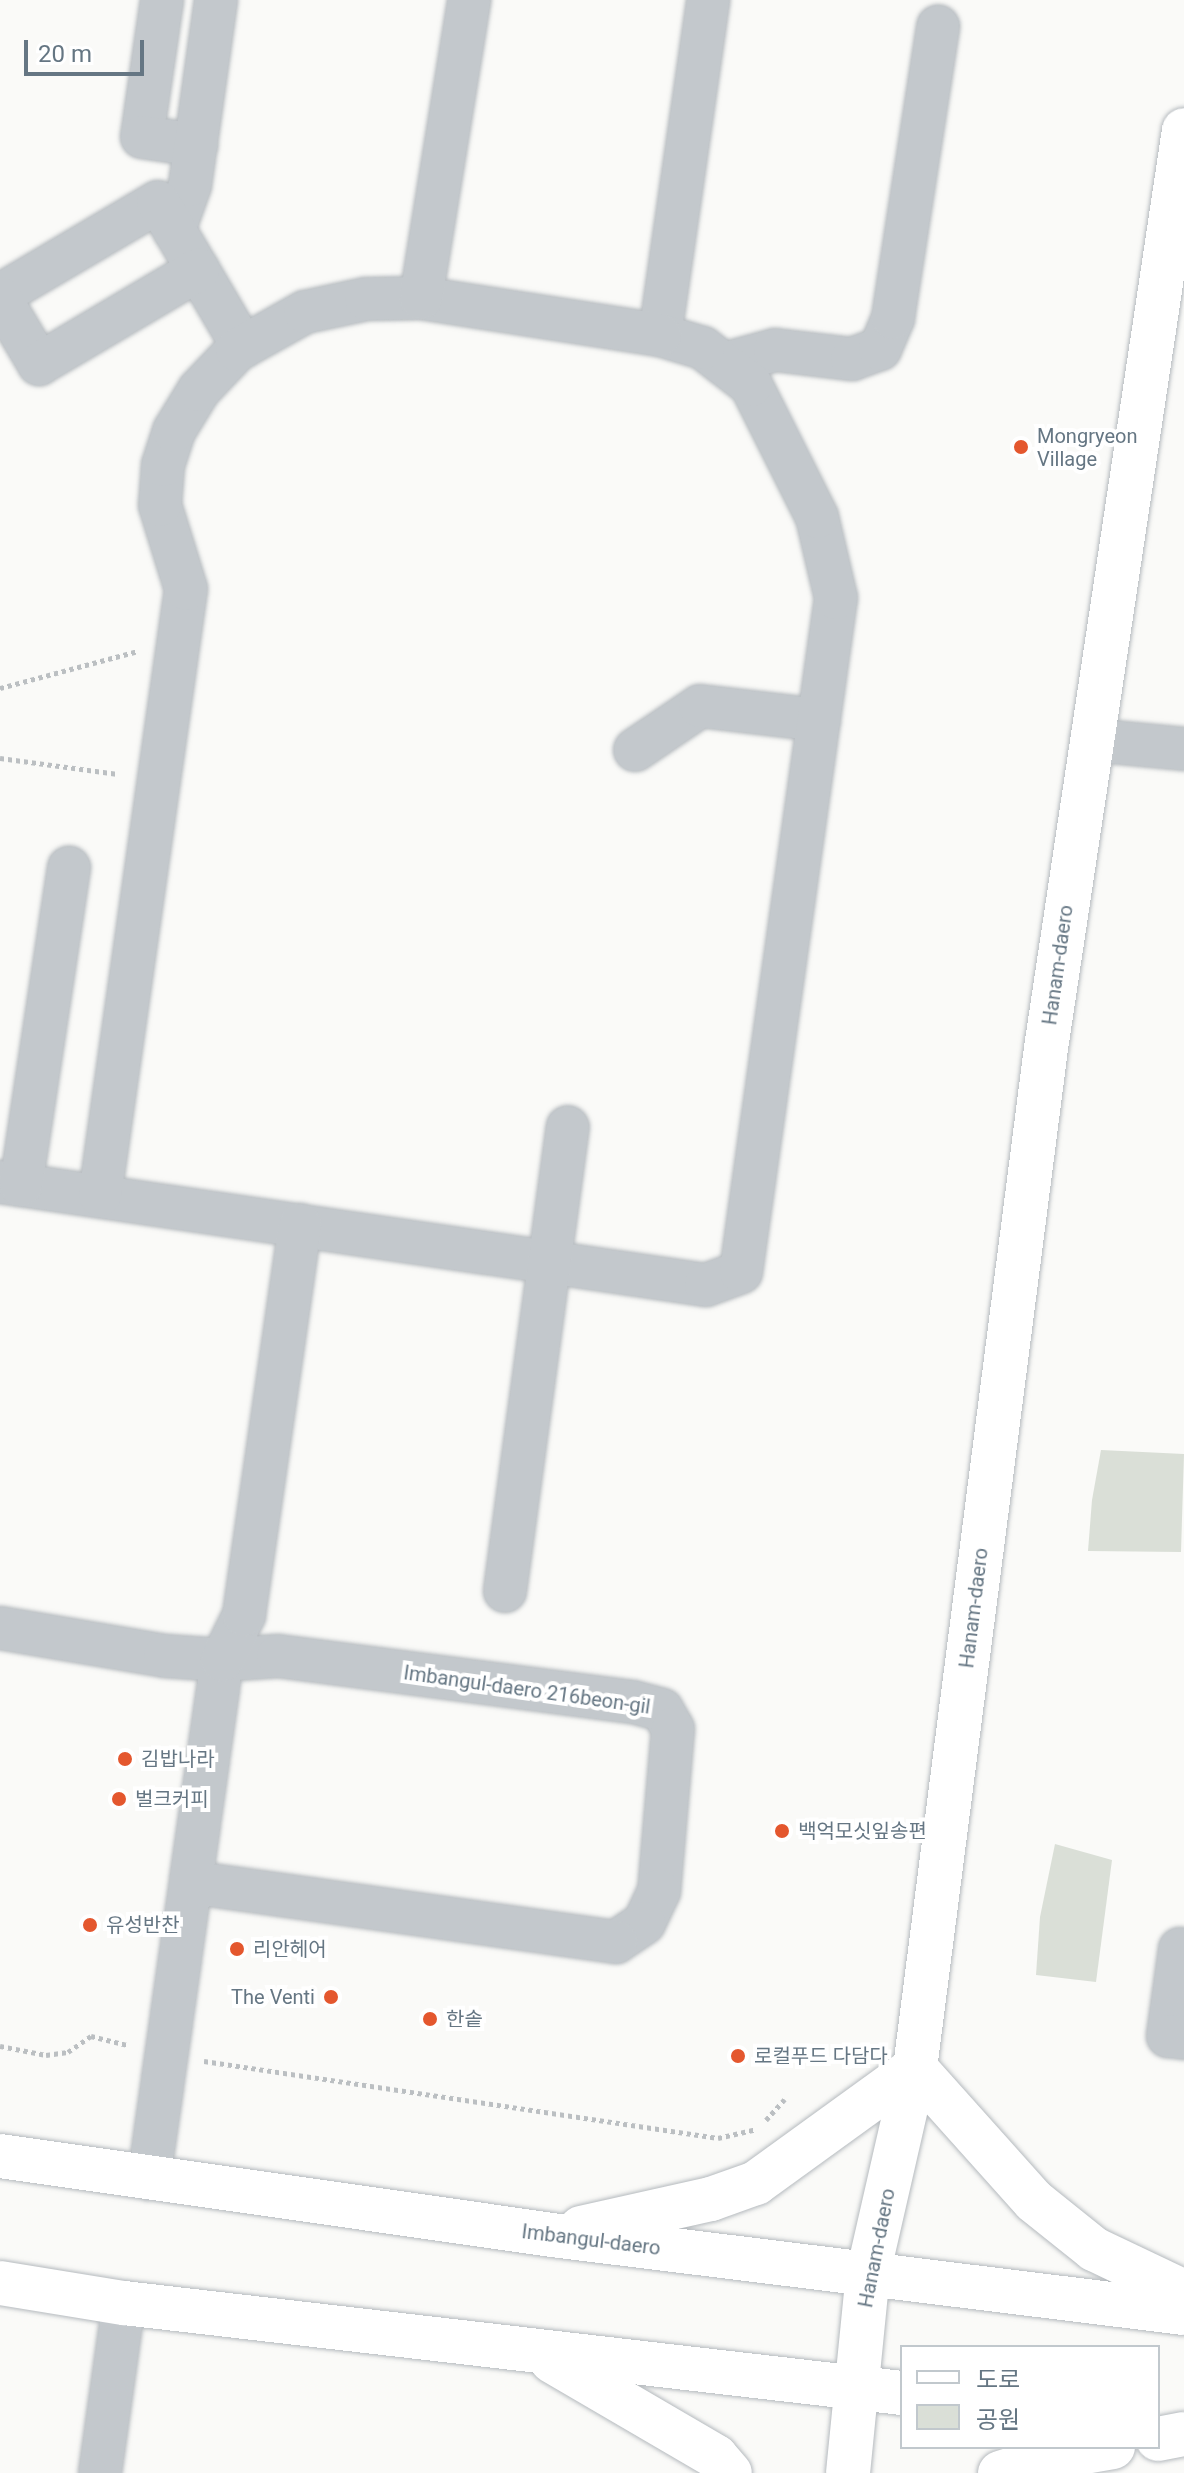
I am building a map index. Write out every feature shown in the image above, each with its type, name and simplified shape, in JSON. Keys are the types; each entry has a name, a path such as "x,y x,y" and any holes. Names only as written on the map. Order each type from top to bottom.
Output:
{"main road":[{"name":"Hanam-daero","path":"848,2473 868,2274 915,2068 1044,1064 1184,130"},
{"path":"552,2235 711,2199 756,2183 915,2068 1034,2201 1094,2249 1184,2292"},
{"name":"Imbangul-daero","path":"0,2156 552,2235 1184,2313"},
{"path":"0,2283 124,2303 900,2393"},
{"path":"536,2352 716,2457 730,2473"},
{"path":"1160,2418 1184,2421"},
{"path":"1160,2439 1184,2434"},
{"path":"1000,2473 1044,2459 1102,2449"}],"street":[{"path":"162,0 142,137 196,145"},
{"path":"174,230 190,185 216,0"},
{"path":"421,298 469,0"},
{"path":"660,335 708,0"},
{"path":"724,364 775,350 852,359 880,349 893,318 938,26"},
{"path":"198,270 39,364 0,297 158,202 174,230 198,270 243,347"},
{"path":"69,868 6,1191 100,1195 706,1285 741,1272 836,598 817,517 751,385 703,348 660,335 421,298 366,299 305,312 243,347 199,390 174,431 163,465 160,505 186,589 100,1195"},
{"path":"635,750 700,706 819,720"},
{"path":"1091,740 1184,749"},
{"path":"505,1591 568,1127"},
{"path":"149,2179 222,1660 244,1615 300,1225"},
{"path":"0,1628 165,1656 222,1660"},
{"name":"Imbangul-daero 216beon-gil","path":"191,1882 616,1942 644,1923 659,1891 673,1729 662,1710 633,1702 278,1656 222,1660"},
{"path":"1184,1950 1180,1949 1168,2036 1184,2038"},
{"path":"100,2473 124,2303"}],"path":[{"path":"0,688 179,640"},
{"path":"0,758 159,779"},
{"path":"0,2046 46,2055 68,2052 91,2036 167,2054 718,2138 759,2128 785,2099"}],"green space":[{"path":"1101,1450 1184,1454 1181,1552 1088,1551 1092,1500"},
{"path":"1055,1844 1112,1860 1096,1982 1036,1975 1040,1917"}],"place":[{"name":"Mongryeon Village","path":"1021,447"},
{"name":"김밥나라","path":"125,1759"},
{"name":"벌크커피","path":"119,1799"},
{"name":"백억모싯잎송편","path":"782,1831"},
{"name":"유성반찬","path":"90,1925"},
{"name":"리안헤어","path":"237,1949"},
{"name":"The Venti","path":"331,1997"},
{"name":"한솥","path":"430,2019"},
{"name":"로컬푸드 다담다","path":"738,2056"}]}
